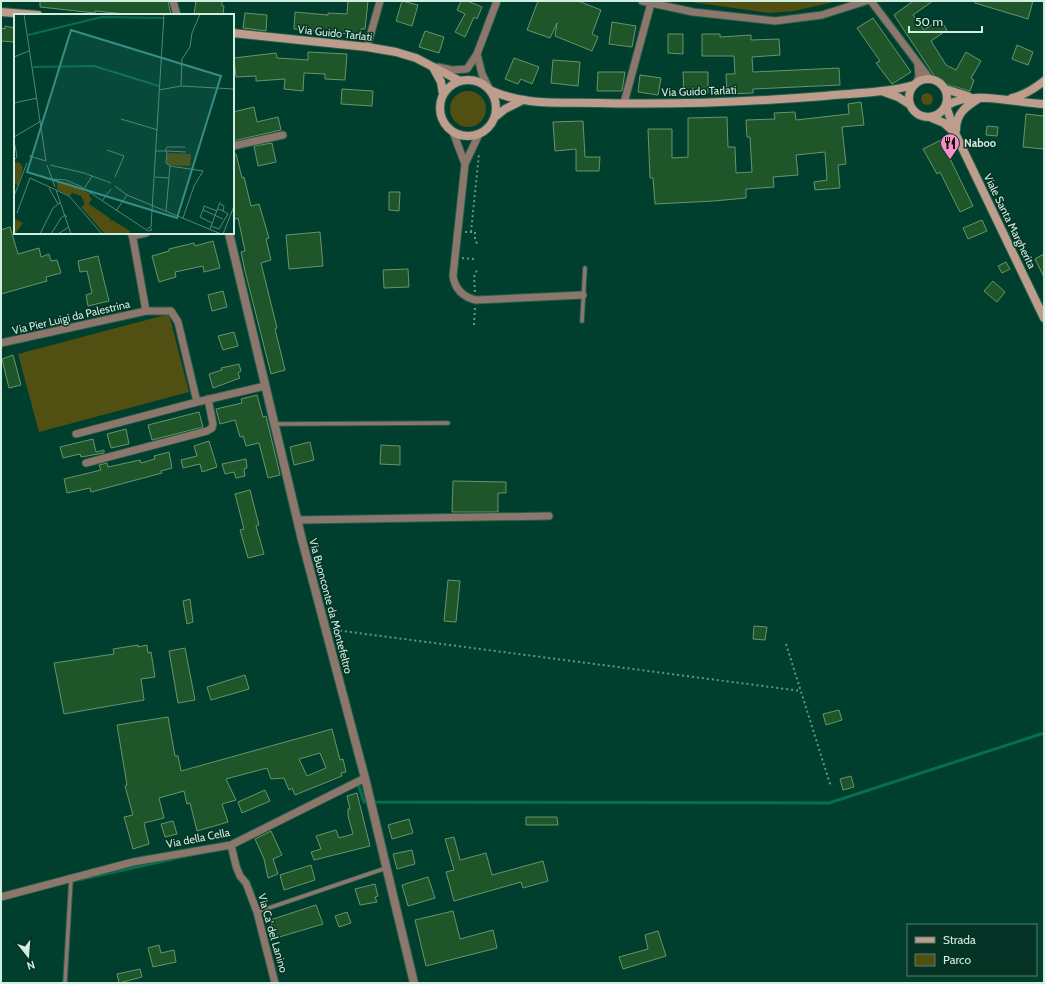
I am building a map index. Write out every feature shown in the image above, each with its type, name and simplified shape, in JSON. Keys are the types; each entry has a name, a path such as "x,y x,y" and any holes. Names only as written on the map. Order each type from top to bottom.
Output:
{"main road":[{"path":"1,12 26,14"},
{"name":"Via Guido Tarlati","path":"234,33 367,47 408,55 433,66 460,81"},
{"path":"433,66 441,82 443,94"},
{"path":"909,104 909,92 916,83 930,79 937,81 945,89 978,99"},
{"path":"495,117 495,99 490,90 477,81 460,81 453,84 443,94 440,102 442,119 453,132 478,137 486,130 495,117 505,109 523,100"},
{"path":"1004,99 1020,96 1033,90 1044,81"},
{"name":"Via Guido Tarlati","path":"490,90 503,96 523,100 624,103 757,101 896,89 916,83"},
{"name":"Viale Santa Margherita","path":"945,89 947,100 946,106 956,135 1044,318"},
{"name":"Via Guido Tarlati","path":"875,91 894,95 909,104"},
{"path":"932,118 946,106 962,99 1004,99 1044,104"},
{"path":"956,135 958,116 965,108 978,99"},
{"name":"Viale Santa Margherita","path":"909,104 915,114 926,118 932,118 948,126 956,135"}],"street":[{"path":"173,1 177,14"},
{"path":"367,47 380,1"},
{"path":"460,81 477,54 497,1"},
{"path":"642,1 693,12 775,21 822,15 866,1"},
{"path":"871,1 930,79"},
{"path":"624,103 651,3"},
{"path":"477,54 482,74 490,90"},
{"path":"916,83 920,71 918,63"},
{"path":"433,66 452,70 467,69"},
{"path":"453,132 465,164"},
{"path":"234,146 282,135"},
{"path":"478,137 465,164 453,276 460,292 470,298 583,295"},
{"name":"Via Buonconte da Montefeltro","path":"229,234 274,424 365,778 414,983"},
{"path":"132,235 146,311"},
{"name":"Via Pier Luigi da Palestrina","path":"1,343 146,311 171,311 178,322 197,402"},
{"path":"76,434 208,399 265,386"},
{"path":"86,464 207,431 212,428 213,424 208,399"},
{"path":"298,520 549,516"},
{"name":"Via della Cella","path":"1,897 133,862 231,845 365,778"},
{"name":"Via Ca' del Lanino","path":"231,845 236,866 240,876 246,883 257,912 275,983"}],"lane":[{"path":"582,320 585,268"},
{"path":"274,424 448,423"},
{"path":"257,912 386,868"},
{"path":"65,983 71,878"}],"path":[{"path":"471,232 481,145 478,137"},
{"path":"458,231 475,232 475,240 478,244"},
{"path":"455,258 475,259"},
{"path":"326,628 801,691"},
{"path":"786,644 831,787"}],"green space":[{"path":"684,1 839,1 794,11 769,13"},
{"path":"472,91 481,96 485,102 485,116 481,122 472,127 464,127 455,122 451,116 450,105 455,96 461,92"},
{"path":"925,93 929,93 933,99 929,105 925,105 921,101 921,97"},
{"path":"169,314 189,392 39,432 18,354"}],"building":[{"path":"40,1 168,1 171,14 126,14 95,11 95,13 40,7"},
{"path":"196,1 222,1 222,6 224,6 223,14 194,14"},
{"path":"348,1 368,1 365,29 361,29 361,35 294,29 295,12 328,15 328,13 347,14"},
{"path":"402,1 418,5 412,26 396,21"},
{"path":"461,1 467,1 482,7 477,19 474,17 465,37 455,32 465,14 457,10"},
{"path":"538,1 578,1 601,10 592,34 598,37 592,51 555,36 557,23 550,38 527,30"},
{"path":"913,1 933,1 913,15 924,30 940,19 947,30 931,41 946,65 956,70 966,52 981,61 971,78 974,80 970,91 945,84 933,74 894,15"},
{"path":"975,1 1033,1 1028,19 975,3"},
{"path":"245,13 267,15 266,31 243,28"},
{"path":"873,18 911,72 892,84 876,63 880,61 857,28"},
{"path":"612,22 636,26 632,47 609,44"},
{"path":"5,26 14,28 14,42 1,41 1,28 5,29"},
{"path":"425,31 444,37 439,53 419,47"},
{"path":"668,34 683,34 683,54 668,53"},
{"path":"702,34 720,34 720,37 751,35 751,40 779,39 780,55 752,57 753,72 839,68 840,85 753,89 753,93 727,94 726,74 735,74 734,56 702,56"},
{"path":"1017,45 1033,52 1028,65 1012,59"},
{"path":"308,52 347,54 345,80 325,79 325,74 304,73 303,91 284,89 285,79 256,81 256,76 236,77 234,58 276,53 277,58 308,60"},
{"path":"514,58 539,67 532,84 521,79 518,84 505,79"},
{"path":"553,60 580,62 578,86 551,83"},
{"path":"598,72 625,72 622,91 597,91"},
{"path":"683,72 708,72 708,93 684,94"},
{"path":"640,75 661,78 658,95 638,92"},
{"path":"342,89 373,91 372,106 341,104"},
{"path":"861,102 864,125 842,127 846,164 838,165 840,188 815,190 814,182 827,180 825,152 796,155 798,175 773,177 774,187 746,189 746,198 655,204 653,178 650,178 648,129 672,129 672,158 688,157 688,118 727,117 728,147 735,147 736,173 752,172 750,137 747,137 746,120 775,119 774,113 795,112 796,120 849,114 848,104"},
{"path":"254,107 257,122 278,117 281,130 234,141 234,112"},
{"path":"1026,114 1044,116 1044,149 1023,147"},
{"path":"583,121 585,157 600,157 599,171 576,171 576,149 555,151 553,122"},
{"path":"987,126 998,127 997,136 986,135"},
{"path":"941,140 973,206 960,212 940,172 937,174 923,149"},
{"path":"272,143 276,162 258,166 254,146"},
{"path":"234,154 236,154 242,178 244,177 251,206 259,204 269,238 266,239 271,260 261,263 277,328 275,329 285,370 271,374 245,271 241,252 245,251 238,218 234,220"},
{"path":"389,192 400,192 399,211 389,210"},
{"path":"982,220 987,231 968,239 963,228"},
{"path":"10,227 18,254 39,248 41,257 49,254 51,261 57,260 61,273 46,277 47,281 1,294 1,230"},
{"path":"320,232 323,266 289,269 286,235"},
{"path":"213,241 220,268 204,272 203,266 175,272 176,277 159,282 152,256 169,251 169,249 194,243 195,246"},
{"path":"1044,254 1044,277 1035,259"},
{"path":"98,256 109,301 88,306 86,295 92,293 87,271 80,272 78,261"},
{"path":"1006,262 1010,269 1002,273 998,266"},
{"path":"408,269 409,287 384,288 383,270"},
{"path":"993,281 1005,292 997,302 984,291"},
{"path":"223,291 227,307 212,311 208,295"},
{"path":"234,332 238,346 223,350 218,336"},
{"path":"13,355 21,385 9,388 2,359"},
{"path":"239,364 241,371 238,373 240,378 213,388 209,374 222,370 221,368"},
{"path":"257,395 263,417 266,416 280,475 268,478 259,443 246,446 243,436 240,437 235,420 220,424 216,409 242,403 241,399"},
{"path":"199,412 203,427 152,440 148,425"},
{"path":"126,429 129,444 111,448 107,434"},
{"path":"93,439 96,452 104,450 104,453 81,457 80,454 63,458 60,447"},
{"path":"209,441 217,467 202,472 200,464 183,468 181,460 197,456 194,446"},
{"path":"310,442 314,460 294,465 290,447"},
{"path":"381,445 400,446 400,465 380,464"},
{"path":"169,452 172,468 161,471 162,473 91,492 90,488 67,493 64,479 101,470 99,465 107,463 108,467 140,460 141,463 155,459 154,456"},
{"path":"246,459 247,468 244,469 245,476 236,478 234,472 225,474 222,464"},
{"path":"453,481 506,482 506,493 498,493 498,512 452,512"},
{"path":"250,490 259,525 256,526 264,554 248,558 240,530 244,529 235,494"},
{"path":"448,580 460,581 456,622 444,621"},
{"path":"190,599 193,622 187,624 183,601"},
{"path":"754,626 767,627 765,640 753,639"},
{"path":"138,645 138,647 147,645 148,653 151,652 155,677 141,679 144,700 64,714 54,663 114,654 113,649"},
{"path":"185,648 195,700 178,703 169,651"},
{"path":"245,675 249,689 211,700 207,687"},
{"path":"839,710 842,720 826,725 823,714"},
{"path":"168,717 175,756 178,756 181,771 332,729 340,760 343,759 346,772 341,773 342,776 295,795 292,788 289,790 284,778 271,779 267,768 226,779 236,800 222,804 228,822 197,831 190,803 187,804 184,791 159,798 164,818 144,823 149,844 133,849 124,817 133,815 125,786 127,785 117,725","holes":["320,753 326,768 307,776 299,759"]},
{"path":"851,776 854,787 843,790 840,779"},
{"path":"265,790 270,801 242,813 238,802"},
{"path":"357,793 370,846 314,860 311,852 321,849 316,836 336,830 339,838 353,834 348,816 348,809 350,809 347,796"},
{"path":"526,817 557,817 558,825 526,825"},
{"path":"409,819 413,833 392,839 388,825"},
{"path":"173,821 177,834 165,837 161,824"},
{"path":"271,831 282,855 273,859 278,874 268,878 264,859 255,839"},
{"path":"454,837 460,860 486,853 492,875 543,861 548,881 523,888 521,882 454,901 446,872 454,870 445,839"},
{"path":"412,850 415,864 397,869 393,854"},
{"path":"311,865 315,880 284,890 280,875"},
{"path":"428,877 435,898 408,906 402,885"},
{"path":"375,884 378,896 375,897 377,902 360,905 355,889"},
{"path":"316,905 323,924 276,938 270,920"},
{"path":"453,911 460,939 493,930 497,948 426,966 415,920"},
{"path":"347,912 351,923 339,927 335,916"},
{"path":"658,931 666,956 623,969 619,957 648,949 645,935"},
{"path":"159,945 161,953 174,950 176,962 153,967 148,948"},
{"path":"140,969 142,977 119,983 117,974"}],"waterway":[{"path":"358,783 364,802 829,803 1044,733"},
{"path":"69,882 191,855"}],"place":[{"name":"Naboo","path":"950,160"}]}
